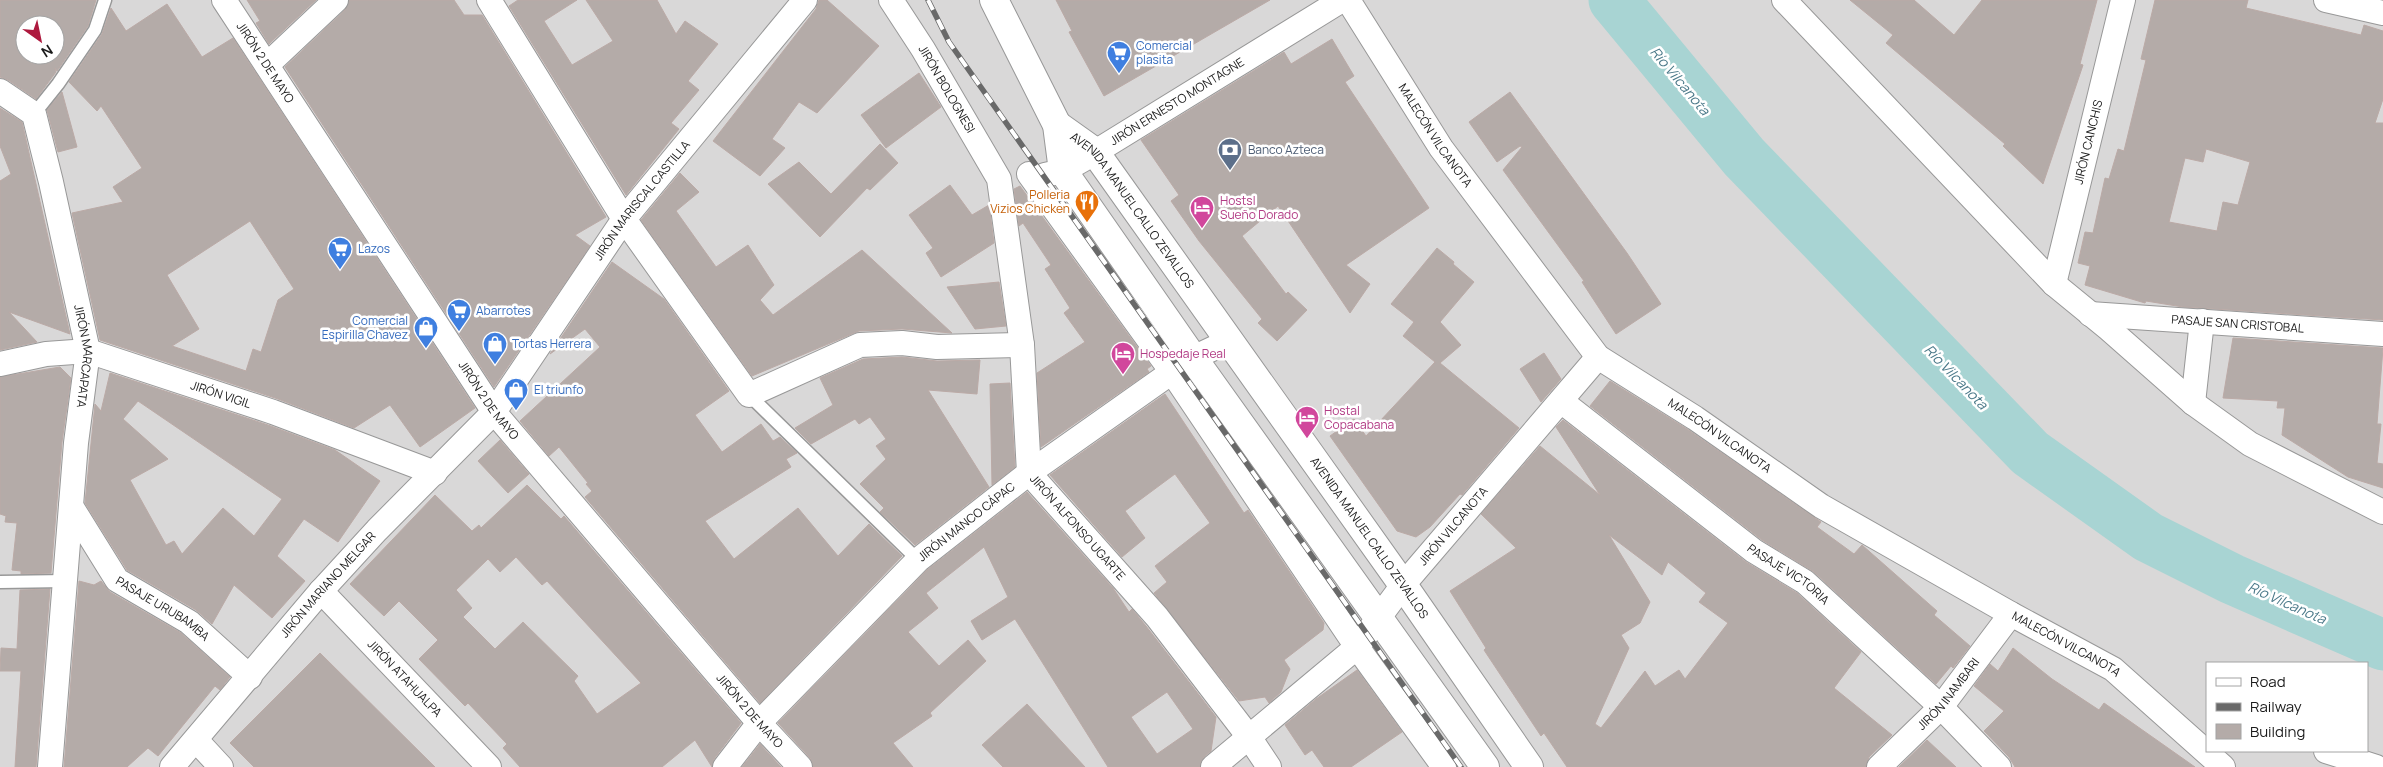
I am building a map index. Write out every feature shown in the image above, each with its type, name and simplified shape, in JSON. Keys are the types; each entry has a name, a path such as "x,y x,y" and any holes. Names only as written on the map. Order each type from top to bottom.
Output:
{"street":[{"name":"JIRÓN 2 DE MAYO","path":"224,0 494,412 759,723 800,767"},
{"path":"267,65 336,0"},
{"path":"489,0 624,219 749,395 860,345 902,342 937,347 1022,345"},
{"name":"JIRÓN MARISCAL CASTILLA","path":"494,412 624,219 805,0"},
{"name":"JIRÓN BOLOGNESI","path":"891,0 923,49 999,179"},
{"name":"AVENIDA MANUEL CALLO ZEVALLOS","path":"994,0 1057,125 1063,171 1357,646 1444,767"},
{"name":"JIRÓN ERNESTO MONTAGNE","path":"999,179 1029,174 1044,175 1063,171 1342,0"},
{"name":"MALECÓN VILCANOTA","path":"1348,0 1441,148 1598,356 1695,418 1821,506 2010,614 2113,669 2201,743"},
{"path":"1784,0 2054,284 2193,403 2250,444 2383,512"},
{"name":"JIRÓN CANCHIS","path":"2054,284 2123,0"},
{"path":"2326,0 2383,13"},
{"path":"0,91 34,114"},
{"name":"JIRÓN MARCAPATA","path":"34,114 88,351 71,506 50,767"},
{"name":"AVENIDA MANUEL CALLO ZEVALLOS","path":"1057,125 1095,152 1403,585 1528,767"},
{"name":"AVENIDA MANUEL CALLO ZEVALLOS","path":"1029,174 1379,616 1485,767"},
{"name":"JIRÓN ALFONSO UGARTE","path":"999,179 1022,345 1029,473 1157,617 1249,736 1269,767"},
{"name":"PASAJE SAN CRISTOBAL","path":"2090,314 2383,334"},
{"path":"2193,403 2202,321"},
{"name":"JIRÓN MANCO CÁPAC","path":"725,767 759,723 918,560 1029,473 1182,365 1229,341"},
{"name":"JIRÓN VIGIL","path":"0,364 46,354 88,351 272,412 434,473"},
{"name":"JIRÓN VILCANOTA","path":"1213,767 1357,646 1403,585 1598,356"},
{"name":"PASAJE VICTORIA","path":"1561,401 1754,551 1805,582 1941,707 1999,767"},
{"name":"JIRÓN MARIANO MELGAR","path":"172,767 321,591 377,530 494,412"},
{"name":"PASAJE URUBAMBA","path":"71,506 117,580 189,622 250,677"},
{"name":"JIRÓN ATAHUALPA","path":"321,591 488,767"},
{"name":"JIRÓN INAMBARI","path":"1880,767 1941,707 2010,614"},
{"path":"196,740 221,767"},
{"name":"MALECÓN VILCANOTA","path":"2209,752 2222,767"},
{"path":"2329,752 2376,767"}],"lane":[{"path":"34,114 58,84 95,30 105,0"},
{"path":"749,395 918,560"},
{"path":"0,582 65,581"}],"shaded area":[{"path":"0,0 2383,0 2383,767 0,767"}],"building":[{"path":"0,0 96,0 88,26 65,59 65,15 15,15 15,65 61,65 57,71 55,68 56,72 36,99 8,80 0,77"},
{"path":"247,0 316,0 269,44 256,23 260,21"},
{"path":"349,0 454,0 464,15 482,15 606,217 575,235 590,246 494,387 285,67 345,10"},
{"path":"518,0 577,0 544,21 572,65 613,41 586,0 657,0 676,34 685,21 718,44 688,81 699,90 671,123 679,129 626,195 509,6"},
{"path":"819,0 827,0 879,46 817,113 799,102 772,139 785,148 760,176 713,141 816,9"},
{"path":"1056,0 1270,0 1104,96 1069,32 1072,31"},
{"path":"1850,0 1914,0 1954,35 1982,0 2097,0 2080,64 2083,65 2043,184 2003,146 2005,144 1886,43 1893,35"},
{"path":"2155,0 2248,0 2246,8 2361,35 2364,25 2383,31 2383,99 2375,123 2383,123 2383,320 2183,307 2146,301 2145,303 2085,285 2090,266 2078,263 2085,232 2093,233 2105,178 2109,179 2118,149 2124,151 2146,60 2141,59","holes":["2206,149 2250,162 2238,205 2223,202 2217,231 2169,222 2185,158 2203,162"]},
{"path":"167,4 202,57 233,38 475,408 420,447 390,405 354,428 278,399 100,340 72,213 123,202 113,187 142,168 101,106 97,111 69,82 102,34 111,8 126,31","holes":["250,221 294,289 278,300 261,352 253,349 246,371 172,346 199,329 167,275"]},
{"path":"1332,39 1354,76 1345,82 1429,208 1346,265 1370,284 1350,313 1278,206 1242,236 1286,294 1288,292 1307,310 1277,341 1258,323 1262,319 1199,241 1171,201 1179,195 1141,140 1284,52 1291,64"},
{"path":"919,73 941,107 886,148 861,115"},
{"path":"62,92 77,147 58,152 47,110"},
{"path":"1510,92 1627,253 1661,304 1616,334 1582,282 1584,281 1503,170 1522,147 1520,146 1497,162 1469,122"},
{"path":"0,108 22,122 70,334 9,312 37,342 0,350 0,181 11,174 0,146"},
{"path":"880,144 898,163 870,190 867,188 820,237 768,184 799,162 831,194"},
{"path":"680,173 699,192 676,211 716,267 748,245 774,285 760,300 773,315 862,250 952,333 902,329 859,331 752,376 641,220"},
{"path":"950,185 972,215 989,205 994,243 941,277 926,253 933,248 909,215"},
{"path":"1020,186 1151,366 1147,369 1149,372 1041,447 1037,373 1085,342 1064,313 1070,308 1045,269 1051,265 1023,223 1019,226 1014,189"},
{"path":"1437,248 1474,282 1440,322 1461,345 1440,363 1519,428 1462,495 1460,494 1430,527 1416,537 1397,531 1330,436 1354,419 1366,436 1435,362 1403,336 1414,322 1391,304"},
{"path":"612,262 664,299 729,391 695,415 722,452 761,424 773,441 780,437 797,453 786,459 791,467 705,521 734,559 798,508 838,556 869,524 902,556 760,703 585,497 592,491 586,484 588,483 559,447 549,456 520,421 600,347 585,329 550,354"},
{"path":"999,282 1006,326 975,329 947,287"},
{"path":"2233,338 2383,348 2377,424 2381,424 2377,463 2383,464 2383,488 2348,477 2282,435 2285,408 2277,408 2278,401 2223,398"},
{"path":"1544,353 1561,379 1541,402 1520,369"},
{"path":"902,357 937,361 980,360 977,394 928,390 989,487 915,545 880,512 884,508 860,484 886,459 876,446 886,439 870,417 859,424 855,419 811,444 795,428 833,405 820,378 863,359"},
{"path":"60,367 71,378 62,442 51,573 21,574 21,571 12,570 17,523 5,522 6,516 0,514 0,377"},
{"path":"110,373 268,425 335,450 380,481 338,542 304,519 277,556 305,581 272,618 234,585 212,624 196,610 127,570 85,503 95,404 101,411","holes":["138,401 282,499 254,536 223,508 182,554 174,541 166,545 130,480 168,459 123,419"]},
{"path":"1610,381 1687,429 1821,522 1817,527 1854,554 1862,545 1937,611 1934,615 1970,646 1953,668 1951,666 1936,684 1814,572 1762,540 1590,406"},
{"path":"1010,383 1015,467 992,485 990,384"},
{"path":"1165,394 1244,513 1248,510 1324,623 1323,630 1284,660 1290,669 1281,692 1269,703 1265,697 1239,701 1154,593 1167,582 1155,566 1210,523 1175,474 1125,511 1145,538 1122,557 1050,475"},
{"path":"1563,420 1746,562 1797,593 1861,652 1834,688 1892,735 1869,757 1866,767 1567,767 1544,733 1541,736 1484,650 1486,648 1450,591 1516,548 1481,514 1540,446 1600,495 1556,427","holes":["1609,535 1662,575 1668,562 1706,593 1699,602 1728,623 1685,679 1679,670 1655,686 1645,671 1601,728 1595,724 1629,648 1621,635 1640,623 1650,602"]},
{"path":"500,440 529,474 508,493 478,461"},
{"path":"527,485 561,519 564,516 741,723 714,759 712,767 695,740 662,767 520,767 503,748 507,744 468,703 465,706 419,659 438,640 399,601 384,616 350,584 435,495 472,531 479,525 481,528","holes":["516,557 542,585 547,581 641,683 597,714 574,681 578,676 523,622 495,649 463,617 472,608 456,590 488,559 500,572"]},
{"path":"1027,492 1113,588 1129,612 1132,609 1216,717 1211,751 1204,757 1200,767 1108,767 1015,619 982,640 971,621 1008,597 984,547 926,593 938,608 908,632 939,666 968,640 986,661 930,713 932,716 893,743 913,767 813,767 810,758 778,723 927,570","holes":["1167,692 1193,729 1157,754 1131,717"]},
{"path":"79,581 94,585 101,581 110,592 181,633 230,677 220,690 215,686 158,756 148,748 127,767 64,767"},
{"path":"50,589 36,767 15,767 21,671 0,671 1,648 17,649 20,590"},
{"path":"2013,648 2052,679 2099,710 2104,703 2195,767 2015,767 2009,757 1984,731 2004,711 1974,686 1990,664 1998,671"},
{"path":"320,653 435,767 254,767 230,743"},
{"path":"1357,670 1402,732 1351,767 1324,767 1312,750 1305,755 1285,725 1316,699"},
{"path":"1027,704 1085,767 1003,767 982,745"},
{"path":"1927,740 1956,767 1899,767"},
{"path":"760,744 781,767 742,767"}],"waterway":[{"name":"Río Vilcanota","path":"1614,0 1744,157 2030,453 2148,537 2232,579 2383,645"}],"railway":[{"path":"928,0 949,42 1461,767"}],"place":[{"name":"Comercial plasita","path":"1119,74"},
{"name":"Banco Azteca","path":"1230,171"},
{"name":"Polleria Vizios Chicken","path":"1087,223"},
{"name":"Hostsl Sueño Dorado","path":"1202,229"},
{"name":"Lazos","path":"340,270"},
{"name":"Abarrotes","path":"459,332"},
{"name":"Comercial Espirilla Chavez","path":"426,349"},
{"name":"Tortas Herrera","path":"495,365"},
{"name":"Hospedaje Real","path":"1123,375"},
{"name":"El triunfo","path":"516,411"},
{"name":"Hostal Copacabana","path":"1307,439"}]}
